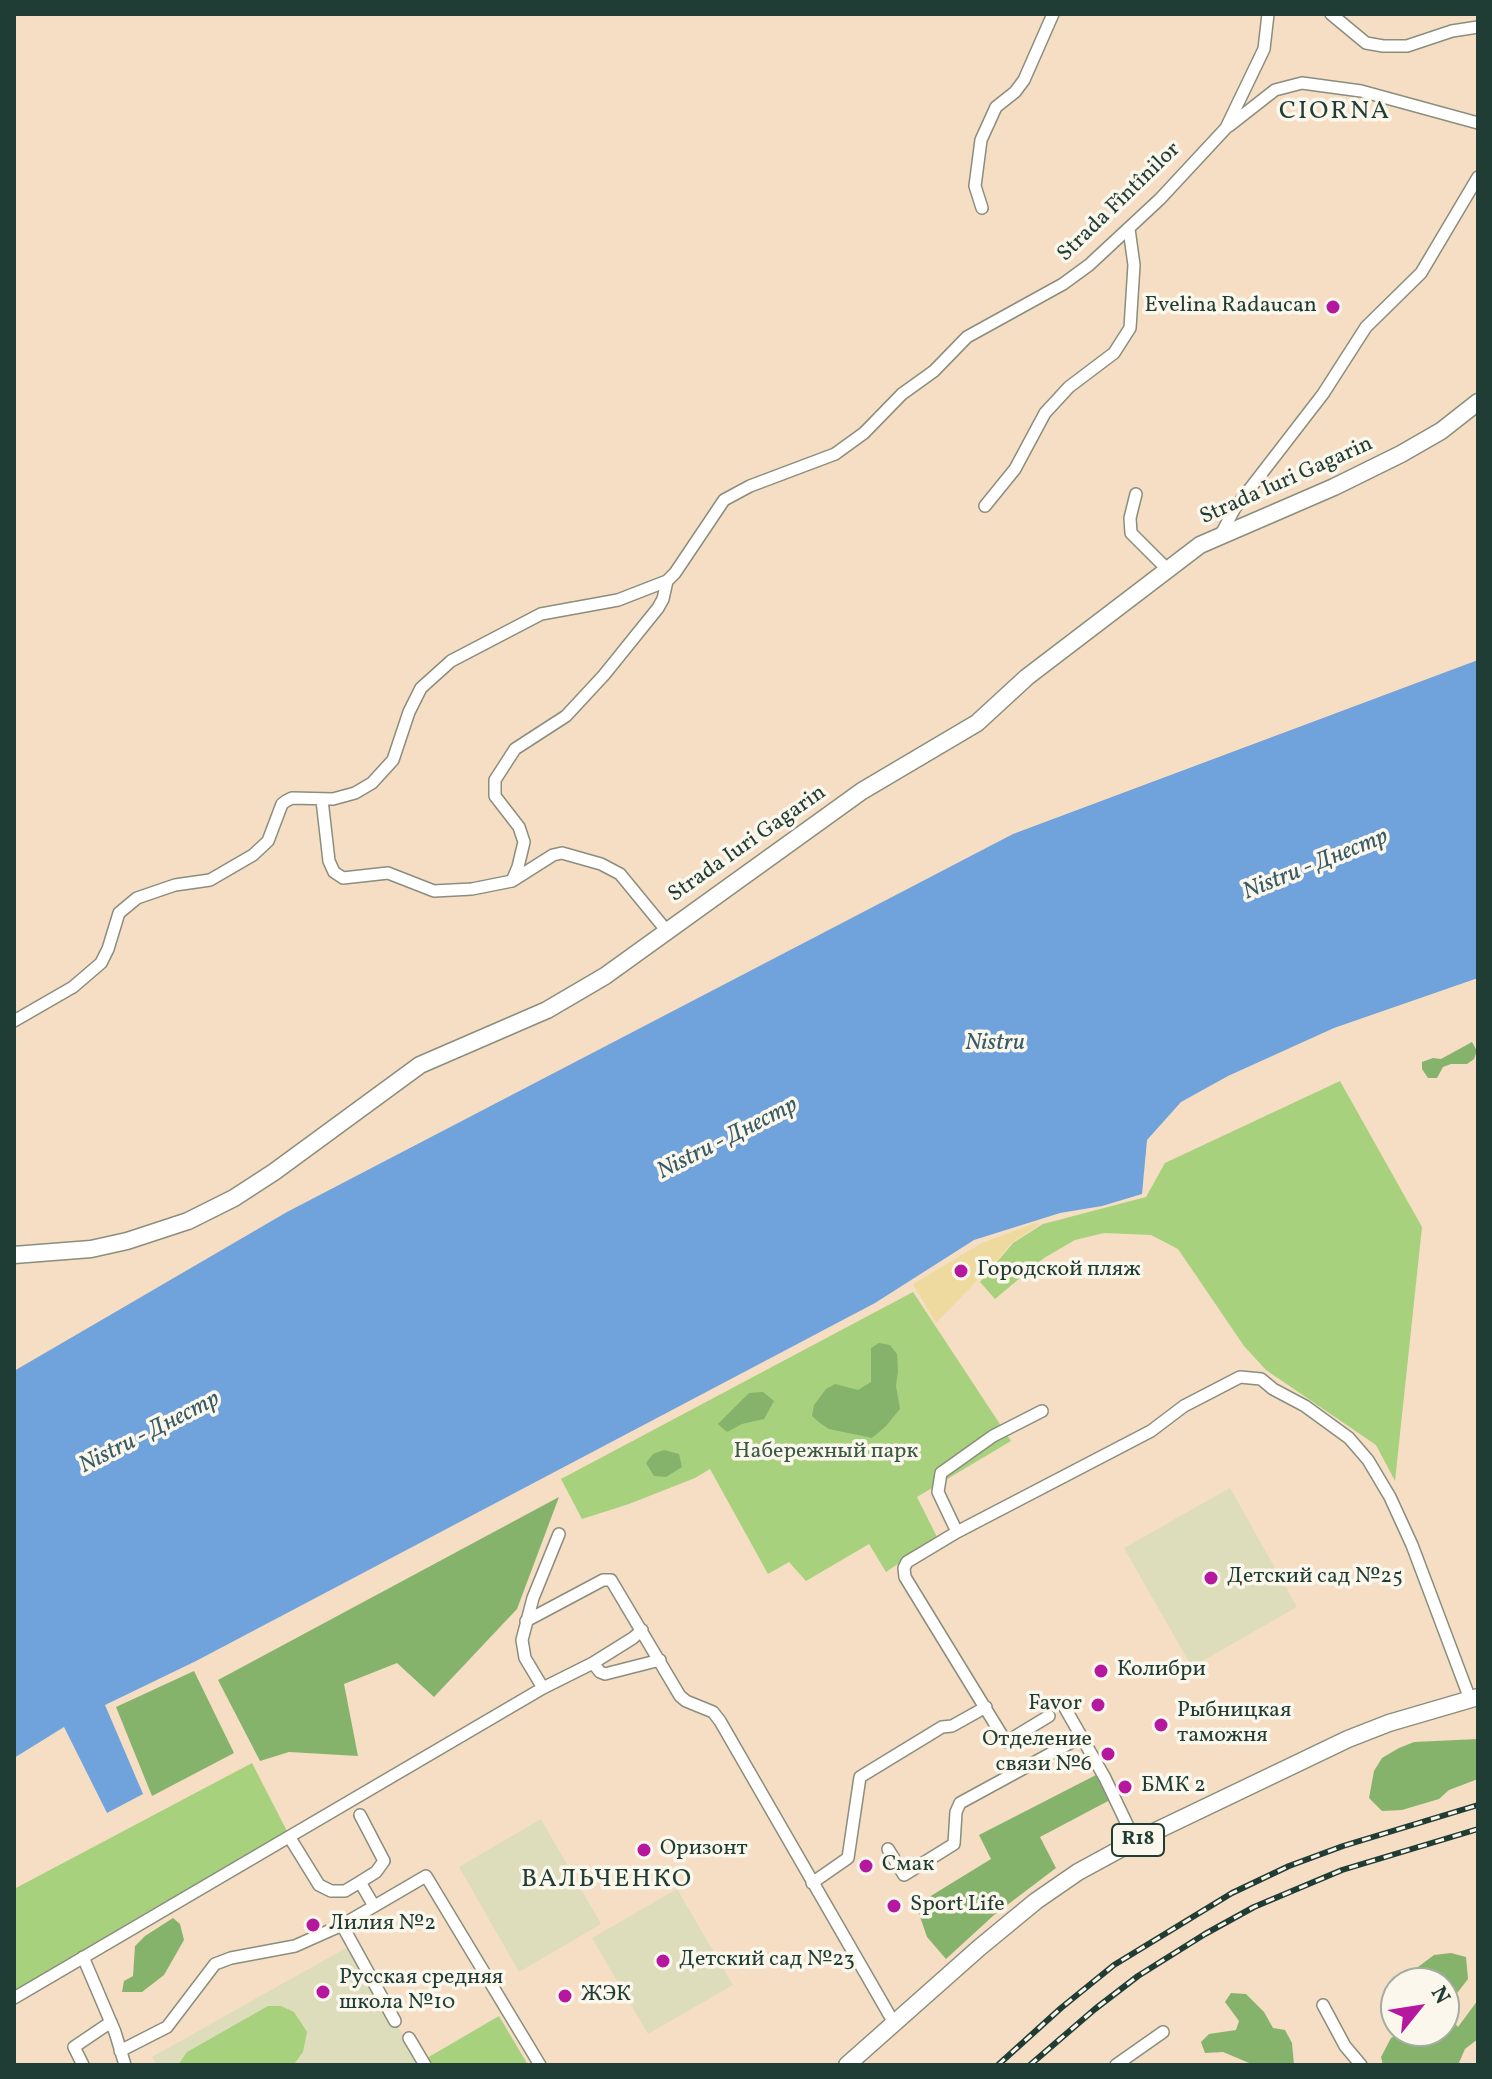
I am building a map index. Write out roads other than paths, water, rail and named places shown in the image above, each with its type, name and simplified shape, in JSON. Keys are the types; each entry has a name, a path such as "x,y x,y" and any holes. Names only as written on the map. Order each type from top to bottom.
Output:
{"main road":[{"name":"Strada Iuri Gagarin","path":"14,1255 91,1249 127,1241 214,1209 274,1172 420,1065 561,1002 605,976 862,791 977,723 1027,677 1200,545 1389,460 1441,431 1478,402"},
{"name":"R18","path":"847,2065 1036,1901 1078,1872 1135,1841 1348,1739 1389,1723 1474,1698"}],"street":[{"path":"982,208 975,186 981,140 996,107 1024,80 1053,14"},
{"name":"Strada Fîntînilor","path":"512,881 524,842 519,827 495,796 495,780 515,749 566,716 658,608 667,581 724,500 734,493 822,460 864,433 902,394 934,371 967,337 1063,284 1129,229 1226,128 1264,49 1268,14"},
{"path":"1331,14 1366,43 1398,47 1452,31 1478,27"},
{"path":"1226,128 1275,90 1302,83 1371,93 1415,108 1478,123"},
{"path":"1220,536 1235,508 1323,394 1366,327 1421,273 1478,177"},
{"path":"985,506 1015,469 1045,413 1069,387 1114,353 1130,328 1134,265 1129,229"},
{"path":"1136,494 1130,518 1131,533 1167,569"},
{"path":"14,1021 73,987 101,963 119,913 137,898 175,885 210,880 229,871 268,841 282,804 292,798 322,800 355,793 381,776 393,760 409,712 421,688 451,661 541,614 618,600 667,581"},
{"path":"322,800 329,861 334,872 343,878 388,873 434,891 472,889 512,881 557,854 601,864 629,882 666,930"},
{"path":"1049,1716 1006,1742 905,1577 907,1562 957,1532 1151,1431 1184,1406 1240,1377 1261,1379 1305,1406 1349,1438 1368,1460 1390,1497 1412,1545 1474,1698"},
{"path":"957,1532 938,1492 941,1473 993,1436 1042,1411"},
{"path":"543,1688 523,1650 526,1621 559,1534"},
{"path":"526,1621 608,1578 614,1583 686,1701 713,1712 720,1721 894,2023"},
{"path":"14,1998 543,1688 593,1663 642,1630"},
{"path":"593,1663 605,1674 660,1660"},
{"path":"812,1883 848,1858 860,1777 942,1727 952,1726 986,1707"},
{"path":"1065,1708 1105,1778 1135,1841"},
{"path":"888,1849 904,1875 954,1844 956,1812 960,1803 1081,1737"},
{"path":"290,1838 319,1885 331,1891 345,1891 376,1872 384,1861 360,1815"},
{"path":"120,2051 167,2027 215,1964 295,1946 342,1925 426,1876 540,2065"},
{"path":"360,1882 374,1906"},
{"path":"342,1925 395,2021"},
{"path":"83,1957 111,2022 125,2065"},
{"path":"1323,2005 1345,2046 1361,2065"},
{"path":"83,2065 74,2047 111,2022"},
{"path":"1116,2065 1163,2032"},
{"path":"409,2038 425,2065"}],"water":[{"name":"Nistru","path":"1478,660 1478,978 1334,1028 1228,1076 1181,1102 1147,1140 1142,1194 1102,1206 1060,1213 974,1240 875,1303 196,1661 105,1705 143,1794 107,1813 64,1727 14,1758 14,1371 287,1212 1013,834"}],"railway":[{"path":"998,2065 1114,1965 1232,1893 1289,1866 1343,1846 1478,1805"},
{"path":"1030,2065 1138,1976 1254,1907 1342,1870 1478,1829"}],"place":[{"name":"Evelina Radaucan","path":"1333,307"},
{"name":"Городской пляж","path":"961,1271"},
{"name":"Детский сад №25","path":"1211,1578"},
{"name":"Колибри","path":"1101,1671"},
{"name":"Favor","path":"1098,1705"},
{"name":"Рыбницкая таможня","path":"1161,1725"},
{"name":"Отделение связи №6","path":"1108,1754"},
{"name":"БМК 2","path":"1125,1787"},
{"name":"Оризонт","path":"644,1850"},
{"name":"Смак","path":"866,1866"},
{"name":"Sport Life","path":"894,1906"},
{"name":"Лилия №2","path":"313,1925"},
{"name":"Детский сад №23","path":"663,1961"},
{"name":"Русская средняя школа №10","path":"323,1992"},
{"name":"ЖЭК","path":"565,1996"}],"district":[{"name":"CIORNA","path":"1335,113"},
{"name":"ВАЛЬЧЕНКО","path":"607,1881"}],"water label":[{"name":"Nistru - Днестр","path":"1316,866"},
{"name":"Nistru - Днестр","path":"728,1140"},
{"name":"Nistru - Днестр","path":"150,1434"}],"park label":[{"name":"Набережный парк","path":"826,1453"}]}
